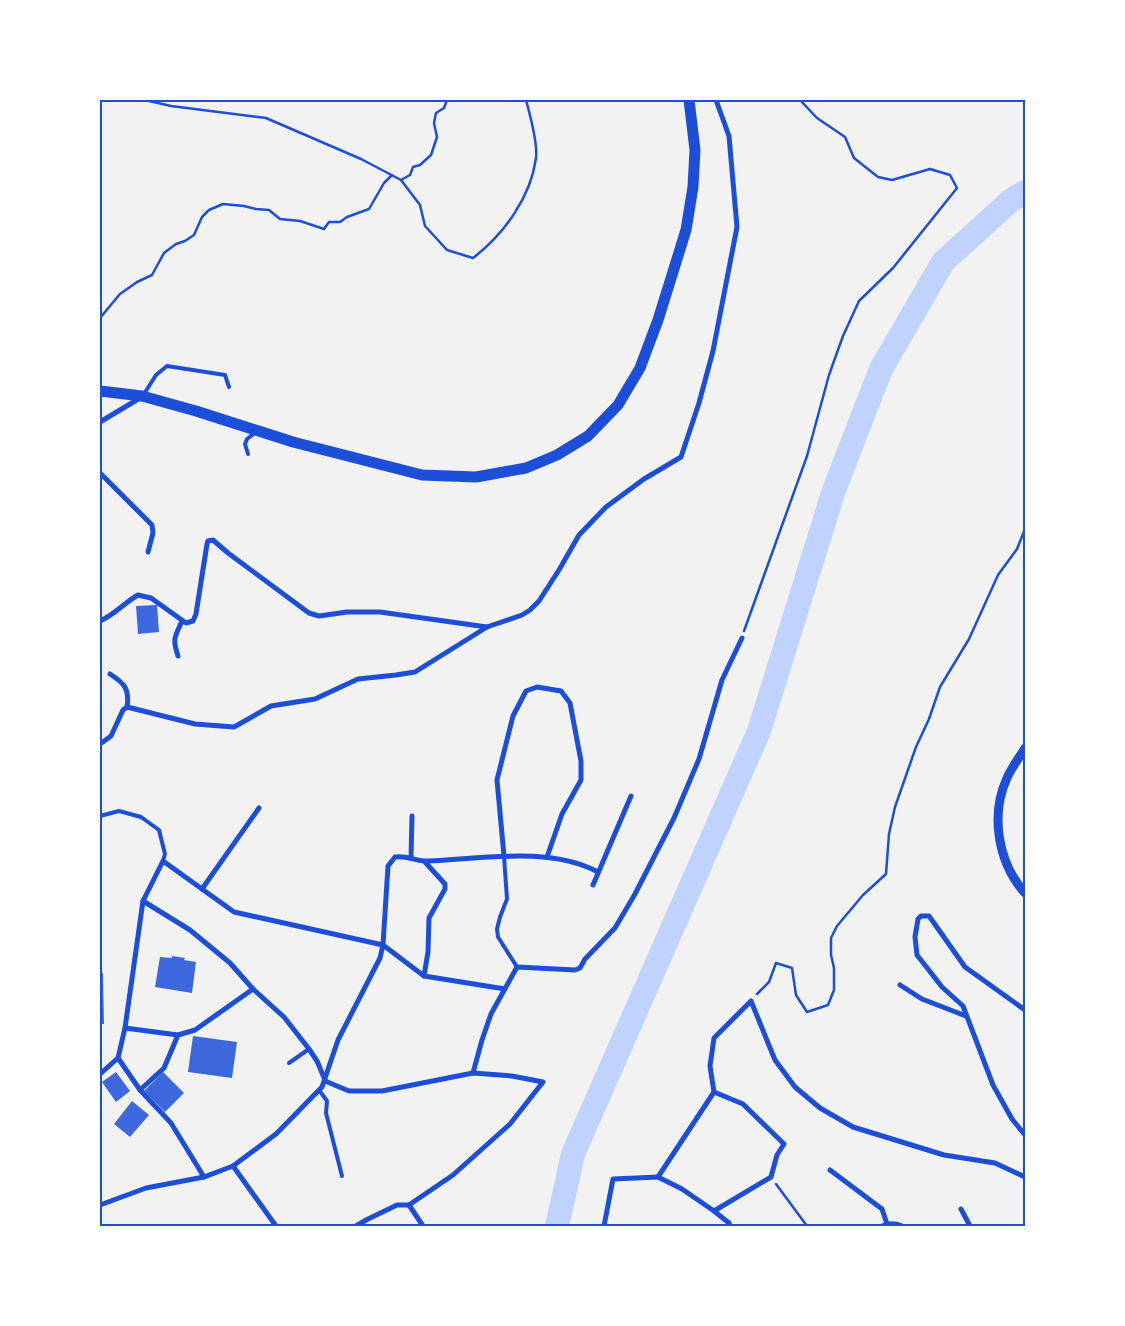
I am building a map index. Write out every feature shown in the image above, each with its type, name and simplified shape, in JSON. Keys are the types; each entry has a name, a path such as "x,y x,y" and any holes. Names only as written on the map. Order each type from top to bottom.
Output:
{"main road":[{"path":"100,391 142,396 293,442 422,475 476,477 526,468 557,455 588,436 618,404 640,368 658,320 686,230 693,187 696,150 688,100"}],"street":[{"path":"127,707 195,724 234,727 271,706 315,699 358,679 396,676 415,672 487,628 522,615 530,610 539,601 578,536 606,506 644,479 681,457 699,403 713,351 737,227 729,136 716,100"},
{"path":"100,422 142,396"},
{"path":"100,473 152,525 153,533 148,552"},
{"path":"100,621 108,618 130,599 138,595 151,598 186,623 193,621 196,614 207,544 208,541 213,540 309,613 320,616 347,612 380,612 487,628"},
{"path":"178,656 174,644 175,636 182,621"},
{"path":"473,1073 491,1014 517,967 575,970 580,968 585,959 615,928 635,894 681,801 699,759 722,680 742,638"},
{"path":"100,744 111,736 123,710 127,707 129,698 127,690 120,681 110,674"},
{"path":"504,856 496,780 513,716 526,691 537,687 561,691 570,704 581,761 581,780 562,814 547,857"},
{"path":"1025,748 1007,778 998,810 999,833 1004,858 1016,883 1025,893"},
{"path":"593,885 632,796"},
{"path":"202,890 259,808"},
{"path":"411,858 412,816"},
{"path":"100,1205 146,1188 204,1177 233,1166 276,1134 319,1090 325,1081 338,1040 380,958 383,945 388,866 395,857 411,858 425,862 504,856 547,857 575,863 598,872"},
{"path":"100,1074 118,1058 125,1028 143,901 164,861 234,912 383,945 424,976 505,989"},
{"path":"424,976 428,952 429,918 445,889 445,884 425,862"},
{"path":"143,901 190,930 230,963 253,989 284,1017 317,1061 325,1081 350,1091 382,1091 473,1073 512,1076 543,1082 510,1124 453,1175 409,1204 397,1206 356,1226"},
{"path":"1025,1010 965,966 929,916 921,916 918,919 915,937 917,955 942,987 963,1006 993,1086 1012,1119 1025,1135"},
{"path":"900,985 922,999 966,1016"},
{"path":"125,1028 178,1035 195,1030 253,989"},
{"path":"658,1177 714,1092 710,1066 714,1038 751,1001 775,1060 795,1087 820,1108 853,1127 944,1155 994,1163 1025,1178"},
{"path":"140,1090 164,1068 178,1035"},
{"path":"118,1058 140,1090 171,1123 204,1177"},
{"path":"714,1092 743,1104 784,1144 777,1155 771,1177 714,1211"},
{"path":"233,1166 276,1226"},
{"path":"830,1170 882,1209 885,1225 902,1226"},
{"path":"604,1226 612,1179 658,1177 682,1189 714,1211 729,1223 730,1226"},
{"path":"409,1204 423,1226"},
{"path":"961,1209 970,1226"}],"lane":[{"path":"142,396 156,375 168,366 225,375 229,387"},
{"path":"248,454 245,444 247,438 255,435 257,430"},
{"path":"100,816 119,811 142,817 159,830 165,854 164,861"},
{"path":"504,856 507,899 497,929 498,937 517,967"},
{"path":"289,1063 309,1049"},
{"path":"319,1090 326,1101 326,1113 342,1176"}],"path":[{"path":"146,100 171,106 266,118 392,175 401,180 420,206 424,226 447,250 474,258 490,245 507,224 528,190 537,156 526,100"},
{"path":"401,180 410,175 413,167 420,165 430,155 437,137 434,123 436,113 444,108 447,100"},
{"path":"742,638 807,456 832,367 843,336 859,301 893,268 957,188 950,175 930,169 892,180 878,177 854,158 844,137 817,118 800,100"},
{"path":"100,318 120,294 137,282 152,275 164,253 176,244 186,241 194,235 202,217 209,210 223,204 244,206 256,210 269,210 280,219 300,221 324,229 329,222 340,222 369,208 384,183 392,175"},
{"path":"751,1001 769,982 776,963 792,968 796,995 807,1012 828,1005 834,990 831,938 836,926 886,874 895,807 940,687 969,639 998,575 1017,549 1025,529"},
{"path":"771,1177 807,1226"}],"building":[{"path":"157,605 159,632 138,634 136,606"},
{"path":"172,956 196,962 192,993 155,987 160,957 172,958"},
{"path":"100,973 103,973 104,1024 100,1024"},
{"path":"193,1036 237,1042 232,1078 188,1072"},
{"path":"116,1072 130,1091 116,1102 102,1082"},
{"path":"163,1072 184,1093 165,1112 144,1091"},
{"path":"132,1101 149,1115 130,1137 114,1124"}],"waterway":[{"path":"557,1226 573,1154 759,731 834,490 881,369 943,262 1010,201 1025,192"}]}
